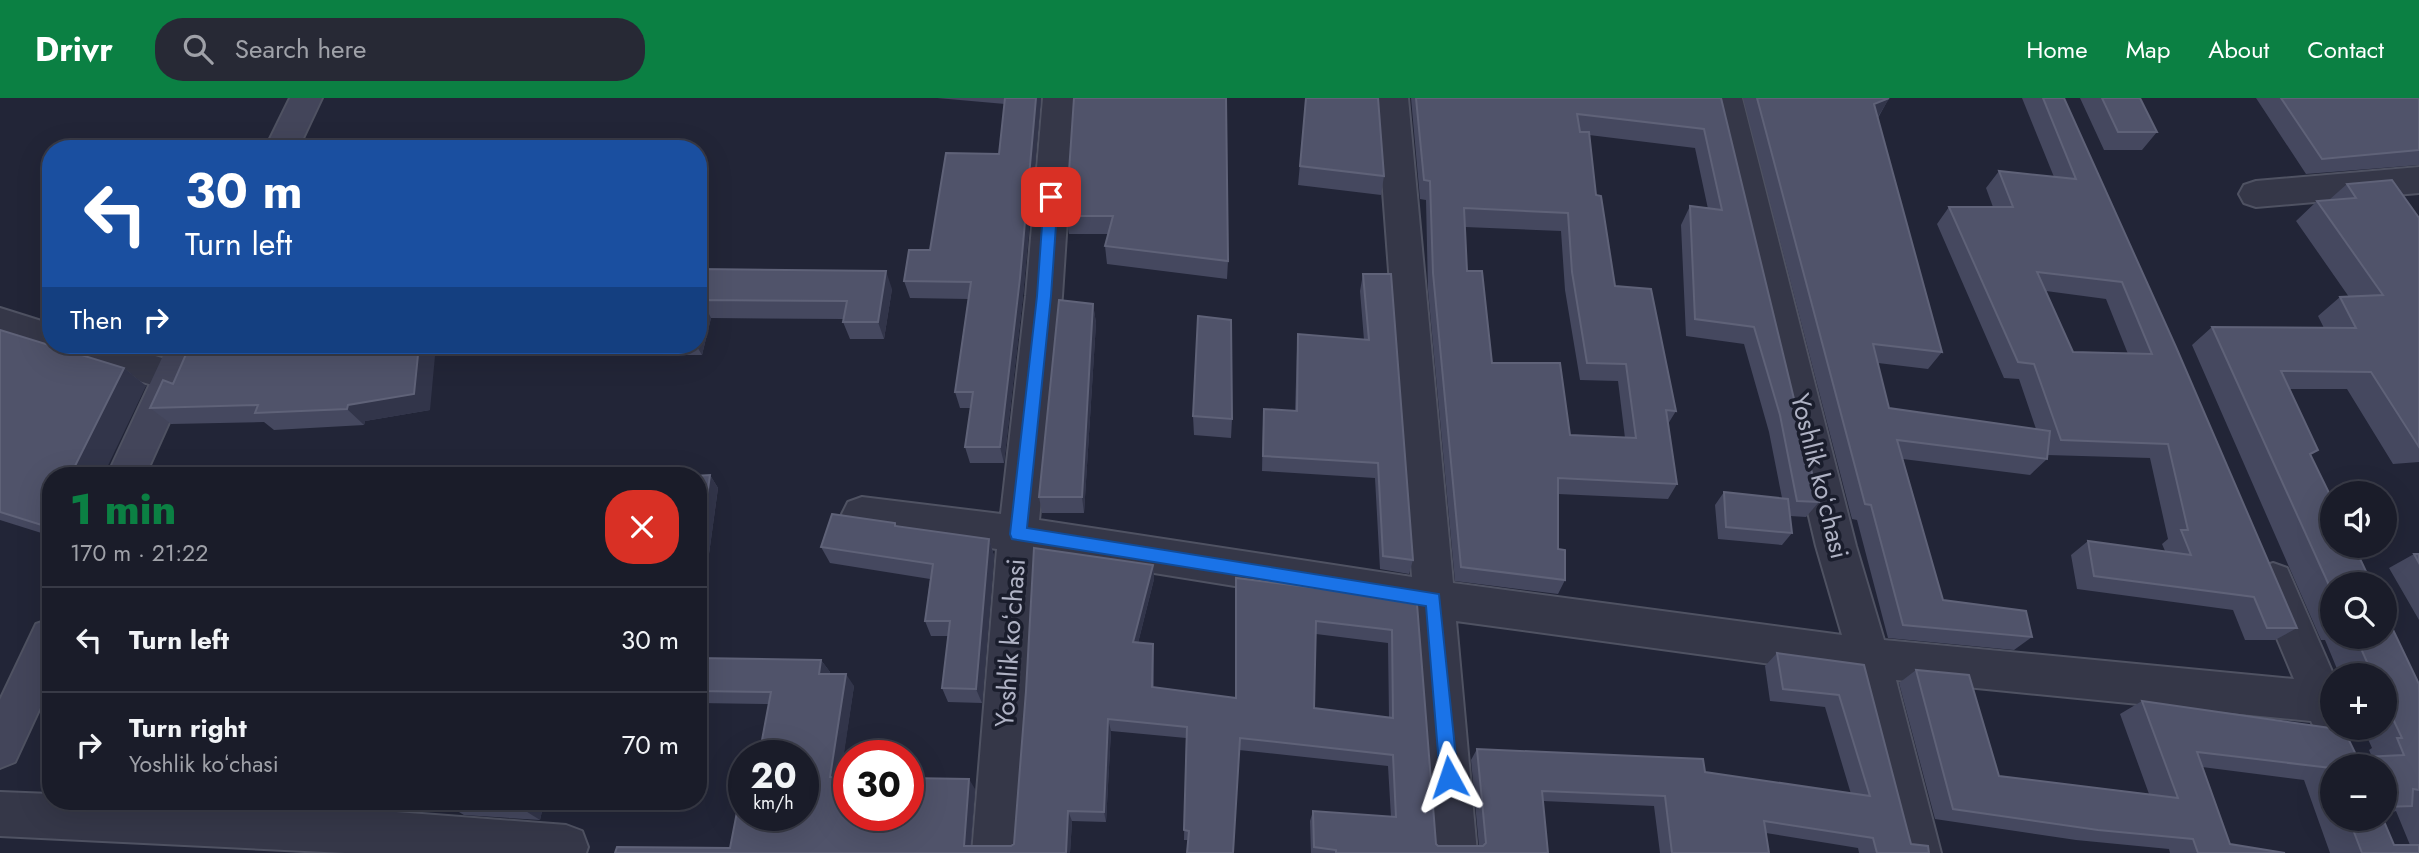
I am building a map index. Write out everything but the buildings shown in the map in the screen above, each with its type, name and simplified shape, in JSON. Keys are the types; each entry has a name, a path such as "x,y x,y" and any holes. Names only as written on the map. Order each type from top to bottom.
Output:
{"street":[{"path":"285,140 306,98"},
{"name":"Yoshlik koʻchasi","path":"994,853 1018,534 1044,296 1059,98"},
{"path":"1392,98 1455,853"},
{"name":"Yoshlik koʻchasi","path":"1726,98 1836,546 1869,658 1919,853"},
{"path":"2256,194 2419,180"},
{"path":"0,323 42,336"},
{"path":"129,467 179,361 131,354"},
{"path":"862,514 1018,534 1433,599 1869,658 2320,725"},
{"path":"2260,551 2320,692"},
{"path":"0,747 42,657"},
{"path":"0,814 369,843 566,847"}],"route":[{"path":"1051,197 1044,296 1018,534 1433,599 1449,777"}]}
